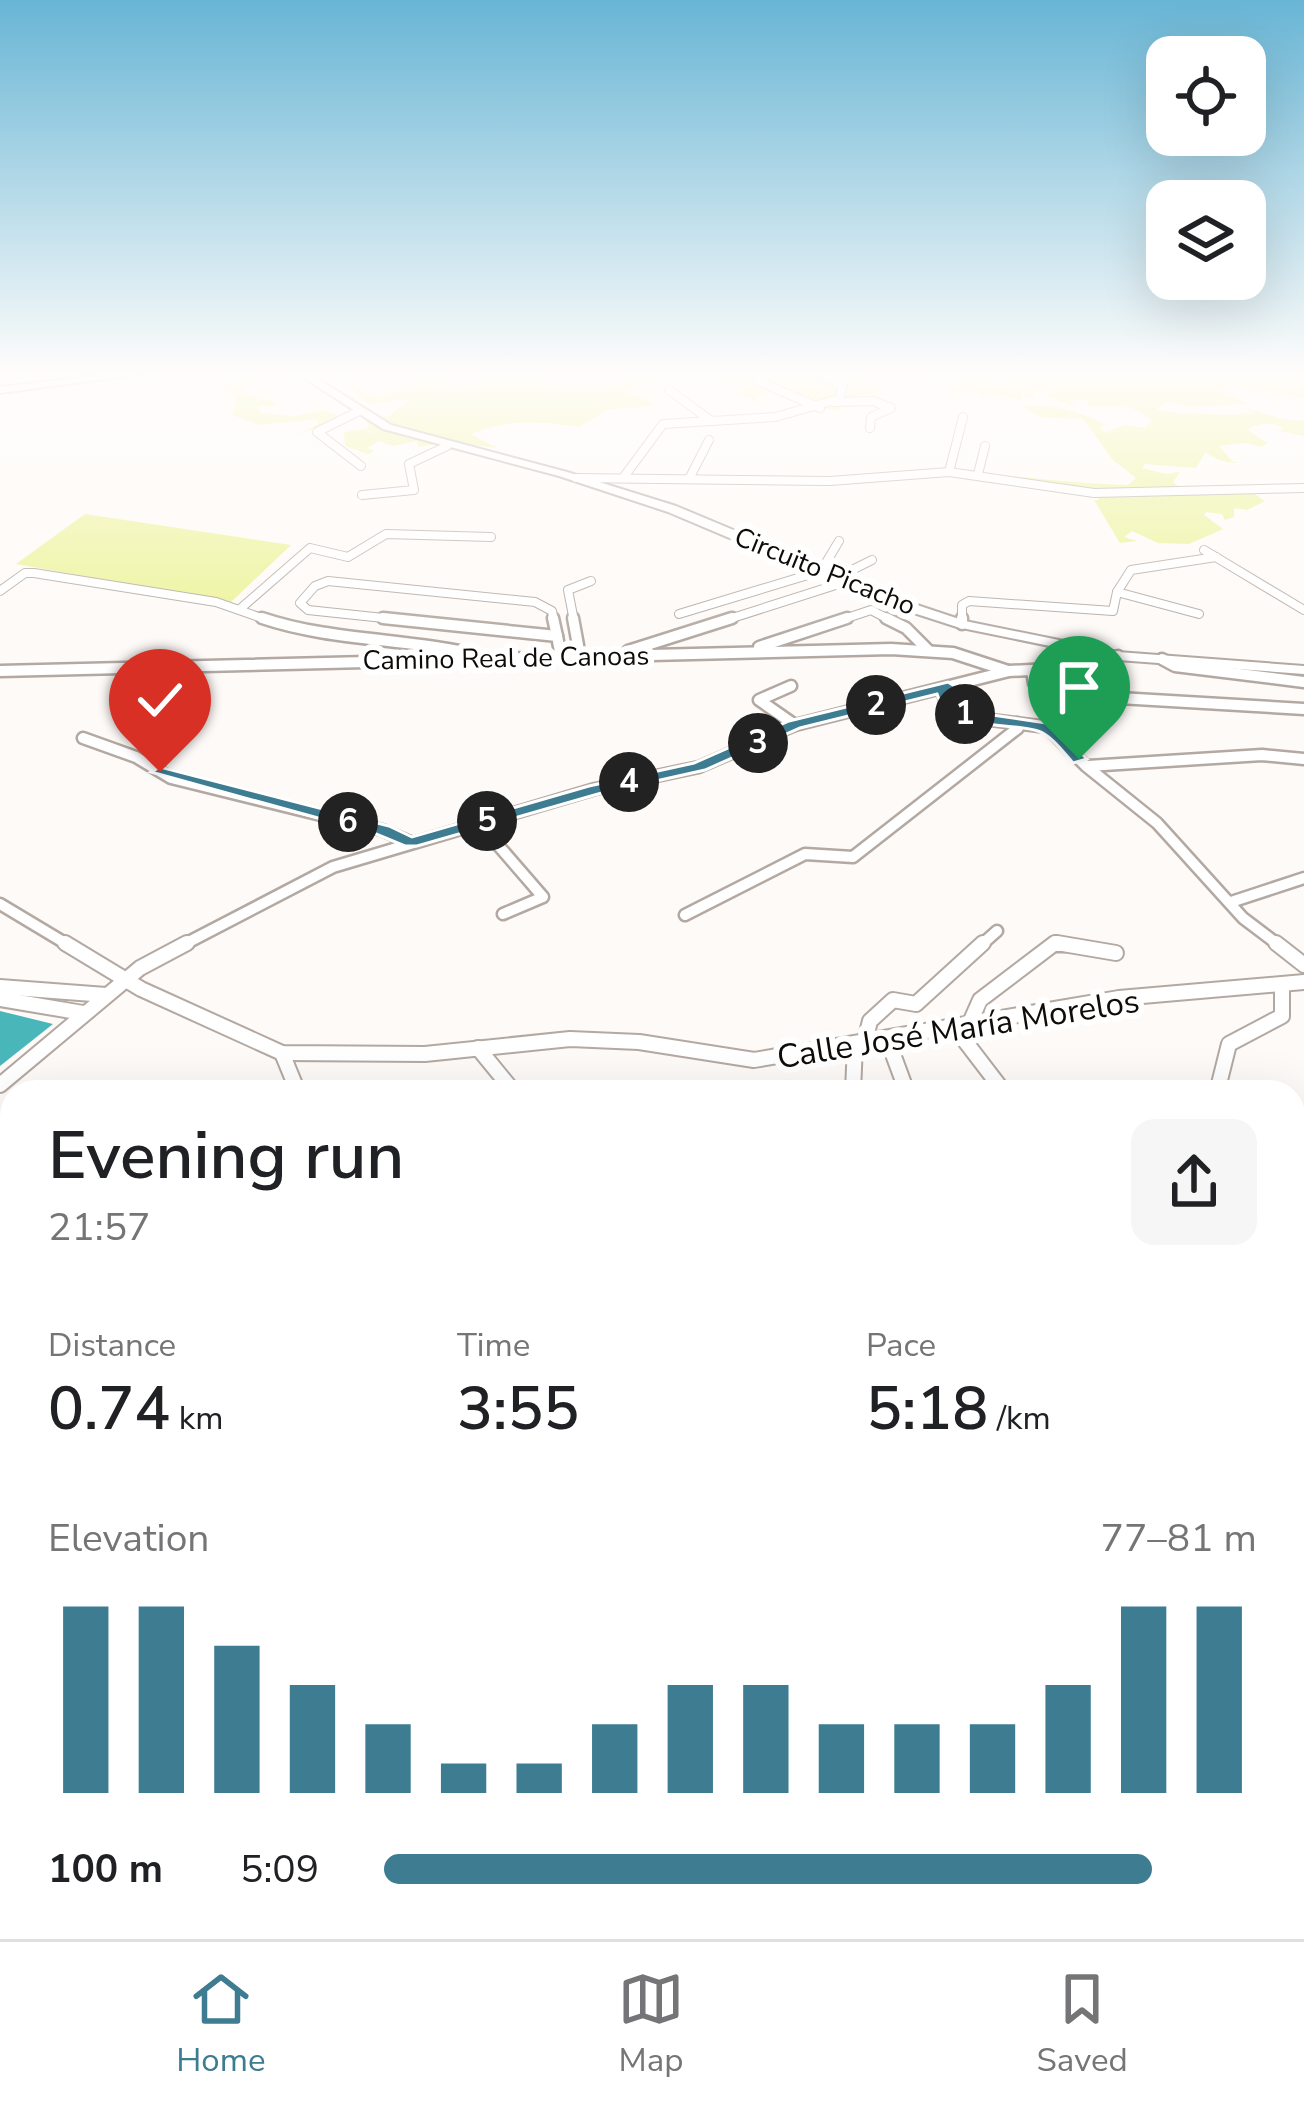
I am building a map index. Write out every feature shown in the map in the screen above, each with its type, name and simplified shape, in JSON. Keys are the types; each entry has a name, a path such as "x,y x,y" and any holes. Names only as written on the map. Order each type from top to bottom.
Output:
{"main road":[{"name":"Circuito Picacho","path":"513,462 672,509 841,580 962,624 1029,642 1118,656 1304,670"}],"street":[{"path":"356,462 361,466"},
{"path":"362,495 414,490 412,462"},
{"path":"623,478 634,462"},
{"path":"690,477 697,462"},
{"path":"949,472 951,462"},
{"path":"978,474 981,462"},
{"path":"576,478 830,481 949,472 1094,493 1304,488"},
{"path":"239,609 305,549 348,557 386,534 491,537"},
{"path":"679,614 821,571 839,542"},
{"path":"1204,550 1304,610"},
{"path":"962,624 962,604 969,601 1116,610 1117,592 1131,570 1216,557"},
{"path":"623,656 841,580 872,560"},
{"path":"0,591 25,573 171,593 239,609 297,630 426,643 493,659"},
{"path":"557,636 308,610 300,603 328,581 535,602 552,611 557,636 561,657"},
{"path":"580,656 568,590 591,581"},
{"path":"1117,592 1199,614"},
{"path":"746,652 861,610 883,614 929,651"},
{"name":"Camino Real de Canoas","path":"0,671 929,651 975,658 1009,671"},
{"path":"5,1080 125,980 333,867 595,789 699,767 795,724 1009,671 1088,667 1118,656"},
{"path":"1162,659 1174,666 1304,682"},
{"path":"1031,671 1042,688 1068,695 1304,709"},
{"path":"791,686 759,700 795,724"},
{"path":"948,687 944,698 975,718 1047,727 1086,766 1157,823 1269,940 1304,965"},
{"path":"685,915 805,854 846,860 1018,728 1017,723"},
{"path":"83,738 136,757 171,778 382,830 411,843"},
{"path":"1086,766 1262,755 1304,759"},
{"path":"479,823 543,898 503,914"},
{"path":"1231,902 1304,878"},
{"name":"Calle José María Morelos","path":"0,904 125,980 282,1053 388,1056 570,1039 639,1042 754,1060 1119,998 1304,982"},
{"path":"855,1080 860,1042 870,1021 893,1000 916,1004 997,931"},
{"path":"996,1080 962,1027 980,1000 1055,943 1116,953"},
{"path":"1220,1080 1229,1044 1282,1016 1282,984"},
{"path":"0,986 106,995"},
{"path":"0,999 83,1013"},
{"path":"887,1038 903,1080"},
{"path":"478,1048 504,1080"},
{"path":"282,1053 293,1080"}],"green space":[{"path":"1116,462 1199,462 1196,468 1145,464 1142,468 1180,472 1173,482 1180,488 1253,493 1265,501 1247,510 1234,508 1234,517 1225,520 1222,514 1206,512 1223,529 1189,544 1158,543 1132,531 1124,537 1137,541 1120,543 1094,500 1099,500 1097,495 1014,476 1128,485 1136,478"},
{"path":"85,514 291,545 231,602 16,564"}],"water":[{"path":"0,1011 53,1024 0,1066"}],"route":[{"path":"160,772 267,804 382,830 411,843 595,789 699,767 733,756 795,724 948,687 944,698 955,709 975,718 1040,724 1079,759"}]}
